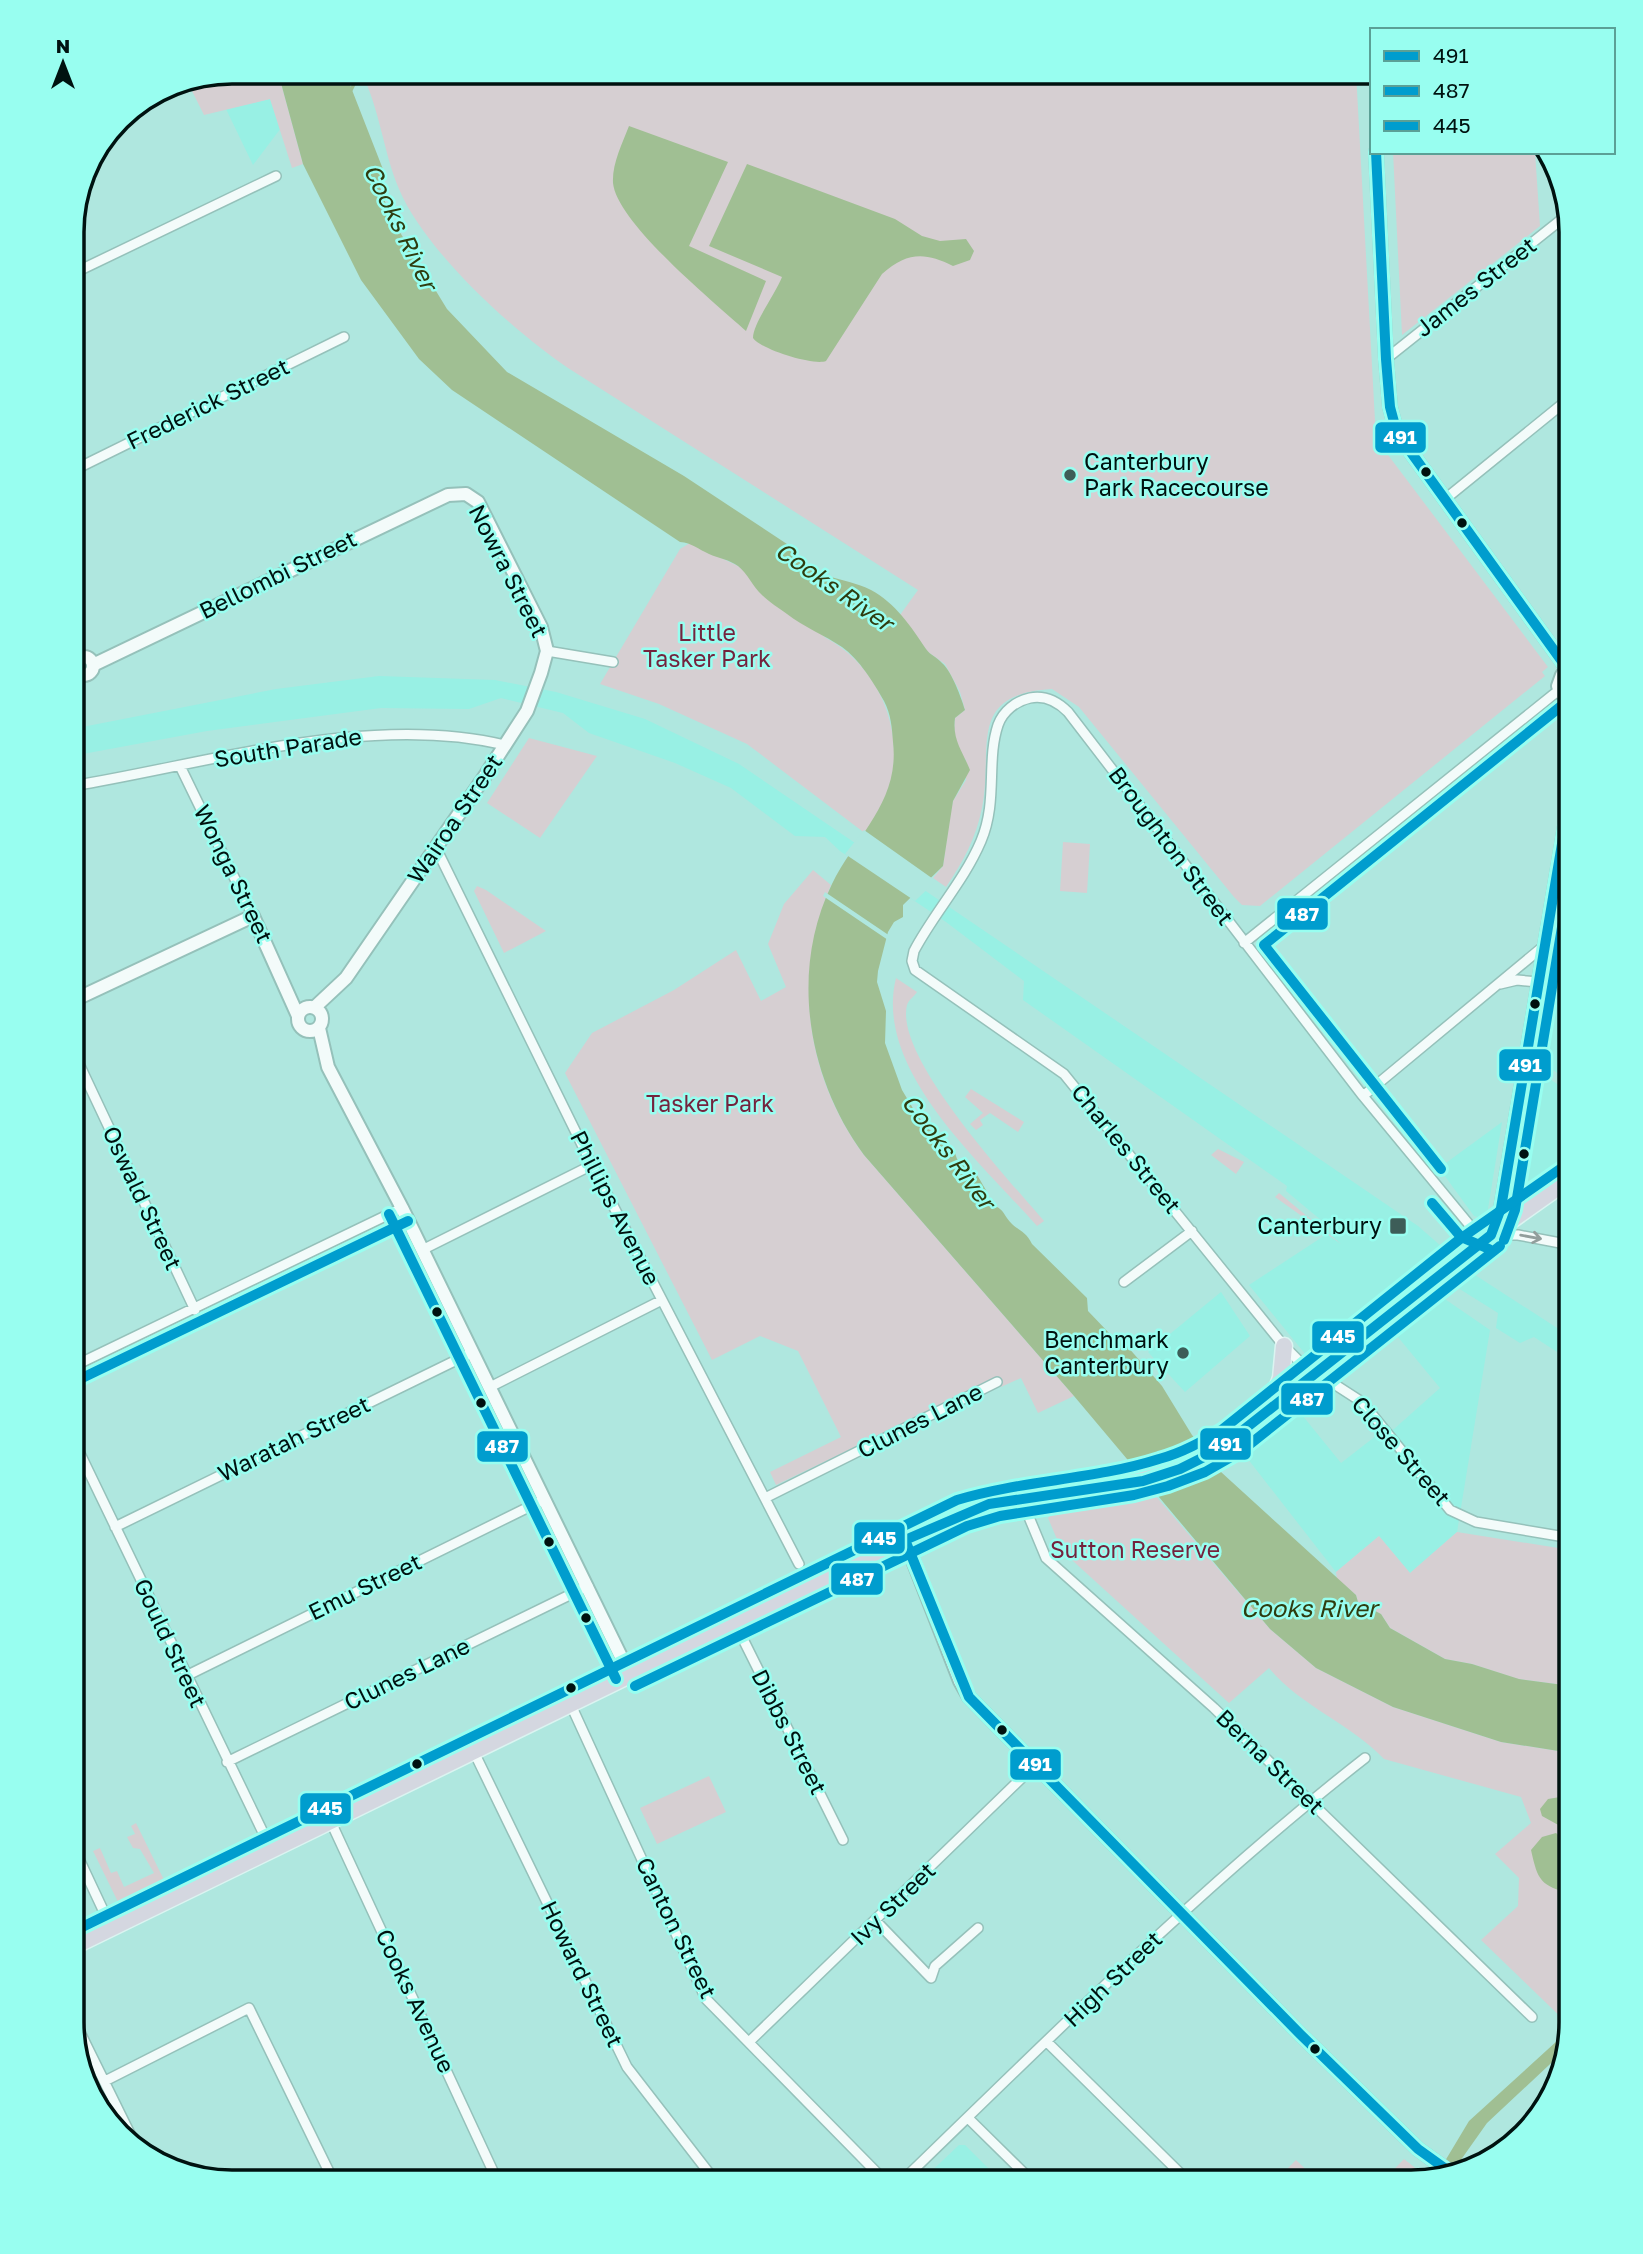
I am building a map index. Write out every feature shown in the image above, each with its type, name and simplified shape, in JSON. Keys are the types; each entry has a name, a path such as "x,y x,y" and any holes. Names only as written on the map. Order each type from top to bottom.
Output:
{"highway":[{"path":"84,1941 629,1673 969,1510 1021,1499 1143,1481 1180,1469 1231,1441 1469,1250 1559,1187"},
{"path":"1268,1411 1280,1378 1284,1346"}],"street":[{"path":"1376,154 1386,359 1390,407 1397,433 1559,656"},
{"path":"84,268 276,176"},
{"name":"James Street","path":"1386,359 1558,222"},
{"name":"Frederick Street","path":"84,465 344,337"},
{"path":"1444,499 1559,407"},
{"name":"Nowra Street","path":"466,494 478,502 484,512 541,627 547,651"},
{"name":"Bellombi Street","path":"87,661 418,508 448,495 466,494"},
{"path":"547,651 613,662"},
{"name":"Wairoa Street","path":"321,1024 346,978 527,711 547,651"},
{"path":"84,657 87,661 84,662"},
{"path":"1244,943 1559,690"},
{"name":"Broughton Street","path":"912,956 958,885 987,828 999,722 1013,705 1040,697 1055,701 1068,712 1363,1096 1469,1225 1479,1233 1491,1235"},
{"name":"South Parade","path":"84,784 259,750 382,734 505,745"},
{"name":"Wonga Street","path":"180,766 285,982 306,1015 328,1067 402,1209 629,1673"},
{"name":"Phillips Avenue","path":"436,848 592,1165 767,1497 799,1564"},
{"path":"1559,861 1501,1208 1491,1235 1518,1235 1559,1243"},
{"path":"84,994 253,916"},
{"path":"1363,1096 1545,944"},
{"name":"Charles Street","path":"912,956 913,966 919,974 1064,1074 1284,1346 1316,1372"},
{"name":"Wairoa Street","path":"306,1015 346,978"},
{"path":"1498,985 1517,980 1538,982"},
{"name":"Wonga Street","path":"306,1015 321,1013 328,1067"},
{"path":"306,1015 311,1031 321,1024"},
{"name":"Oswald Street","path":"84,1074 195,1310"},
{"path":"422,1250 592,1165"},
{"path":"84,1361 402,1209"},
{"path":"1124,1282 1192,1231"},
{"path":"490,1387 662,1300"},
{"name":"Waratah Street","path":"115,1527 472,1352"},
{"name":"Close Street","path":"1316,1372 1362,1402 1451,1510 1462,1518 1559,1536"},
{"name":"Clunes Lane","path":"767,1497 997,1382"},
{"name":"Gould Street","path":"84,1462 271,1849"},
{"name":"Emu Street","path":"186,1676 545,1499"},
{"name":"Berna Street","path":"1021,1499 1046,1558 1214,1708 1532,2017"},
{"path":"905,1541 960,1681 969,1697 1180,1914 1428,2157 1442,2167"},
{"name":"Clunes Lane","path":"227,1762 588,1586"},
{"name":"Dibbs Street","path":"735,1623 844,1840"},
{"name":"Canton Street","path":"570,1703 706,1999 874,2170"},
{"name":"Howard Street","path":"472,1750 627,2067 707,2170"},
{"name":"High Street","path":"914,2170 1180,1914 1310,1800 1365,1758"},
{"name":"Ivy Street","path":"750,2041 1035,1765"},
{"name":"Cooks Avenue","path":"330,1820 492,2170"},
{"path":"84,1870 111,1927"},
{"path":"876,1921 931,1978 935,1966 978,1928"},
{"path":"104,2081 248,2008 328,2170"},
{"path":"1047,2042 1177,2170"},
{"path":"85,2043 125,2124"},
{"path":"968,2118 1021,2170"}],"shaded area":[{"path":"270,99 281,128 253,165 226,109"},
{"path":"379,676 495,680 556,692 645,719 739,764 1418,1226 1472,1273 1559,1329 1559,1353 1534,1337 1520,1343 1496,1328 1498,1313 1423,1266 1306,1355 1249,1285 1333,1230 1286,1191 1287,1186 1023,1000 1024,981 946,922 840,851 825,837 795,836 731,788 675,763 589,733 563,713 501,698 469,709 381,708 207,731 84,754 84,727 276,689"},
{"path":"1559,933 1559,1074 1538,1059"},
{"path":"1536,1069 1559,1085 1559,1168 1522,1198 1515,1191"},
{"path":"1502,1122 1487,1215 1484,1218 1474,1216 1439,1168"},
{"path":"1221,1292 1250,1336 1185,1392 1148,1352"},
{"path":"1439,1295 1490,1330 1457,1532 1410,1573 1379,1536 1336,1572 1244,1454 1298,1410 1341,1463 1377,1435 1394,1429 1440,1388 1393,1331"},
{"path":"959,2145 965,2145 990,2170 933,2170"}],"green space":[{"path":"222,84 281,84 303,164 292,168 270,99 204,115 191,90"},
{"name":"Canterbury Park Racecourse","path":"366,84 1357,84 1376,439 1548,667 1542,672 1545,676 1260,906 1242,905 1234,897 1079,707 1052,689 1025,693 1006,701 995,713 986,745 985,786 979,819 968,849 946,887 933,878 943,866 953,801 966,780 966,760 957,746 954,729 955,718 965,710 960,692 945,664 928,652 900,615 918,590 568,368 497,311 449,263 411,213 394,175"},
{"path":"1393,154 1535,154 1540,226 1402,335"},
{"name":"Little Tasker Park","path":"690,543 738,566 845,651 861,666 874,684 891,725 893,769 887,797 866,834 747,744 659,704 600,684 680,549"},
{"path":"529,738 597,756 540,838 487,803"},
{"path":"1063,842 1090,844 1087,893 1060,891"},
{"name":"Tasker Park","path":"813,870 831,885 819,920 812,955 809,990 811,1025 829,1092 844,1124 864,1155 1074,1396 1038,1413 1021,1378 1001,1387 996,1379 776,1485 770,1472 841,1437 798,1351 760,1336 712,1360 565,1073 592,1033 674,990 736,950 761,1001 786,987 768,944 784,904"},
{"path":"477,886 546,931 504,953 474,891"},
{"path":"896,978 917,992 907,1005 908,1028 918,1055 958,1118 1044,1221 1037,1226 962,1144 937,1113 916,1080 901,1047 893,1012"},
{"path":"971,1089 1024,1122 1018,1132 990,1113 980,1120 983,1125 976,1130 970,1124 983,1113 965,1097"},
{"path":"1218,1149 1244,1162 1236,1174 1211,1155"},
{"path":"1279,1193 1341,1244 1275,1197"},
{"name":"Sutton Reserve","path":"1154,1494 1270,1629 1316,1668 1393,1707 1501,1742 1559,1751 1559,2015 1481,1940 1518,1906 1519,1878 1495,1854 1531,1823 1521,1797 1384,1759 1371,1746 1295,1693 1269,1668 1229,1703 1062,1551 1048,1518 1056,1510"},
{"path":"1457,1532 1559,1548 1559,1684 1518,1679 1472,1664 1445,1659 1390,1628 1381,1614 1358,1602 1356,1595 1337,1579 1336,1572 1379,1536 1410,1573"},
{"path":"709,1776 726,1812 657,1844 640,1808"},
{"path":"136,1823 165,1882 119,1904 93,1851 100,1848 111,1873 117,1871 124,1887 154,1873 140,1849 133,1848 127,1837 135,1834 131,1826"},
{"path":"1404,2159 1418,2170 1412,2170 1393,2170"},
{"path":"1296,2160 1306,2170 1286,2170"}],"water":[{"name":"Cooks River","path":"281,84 350,84 386,177 380,187 390,216 447,309 507,372 684,476 793,548 808,566 817,572 861,585 880,595 902,616 928,651 946,667 965,710 955,718 954,726 970,770 953,801 943,866 903,905 903,917 894,922 888,932 878,971 877,982 886,1011 885,1043 902,1090 925,1126 954,1150 957,1159 976,1173 987,1192 988,1202 1001,1210 1087,1298 1088,1311 1110,1334 1120,1338 1162,1386 1192,1435 1221,1472 1356,1595 1358,1602 1381,1614 1390,1628 1445,1659 1472,1664 1519,1679 1559,1684 1559,1751 1501,1742 1393,1707 1316,1668 1270,1629 1074,1396 864,1155 829,1093 811,1024 808,988 811,953 819,918 832,884 874,817 890,783 893,763 892,726 884,701 866,672 848,652 768,600 738,566 680,542 452,390 419,359 361,280 303,164"},
{"path":"629,126 728,162 689,246 766,281 746,331 669,262 631,219 619,200 613,183 614,169"},
{"path":"747,164 895,219 922,236 940,241 966,239 974,251 970,260 953,266 934,258 916,256 891,267 882,274 826,361 799,359 776,351 753,338 782,277 709,246"},
{"path":"1559,1797 1559,1825 1542,1816 1540,1809 1548,1799"},
{"path":"1556,1833 1559,1836 1559,1890 1542,1880 1533,1860 1531,1850 1542,1837"},
{"path":"1558,2040 1554,2060 1487,2123 1459,2162 1442,2167 1469,2121"}],"pier":[{"path":"864,830 936,881 915,901 845,854"},
{"path":"825,892 890,936 888,940 823,896"},
{"path":"1199,1439 1219,1465 1185,1482 1149,1494 1126,1466"}],"waterway":[{"path":"351,90 354,84"}],"transit line":[{"name":"491","path":"1376,154 1386,359 1390,407 1397,433 1559,657"},
{"name":"487","path":"1441,1169 1264,945 1559,708"},
{"name":"491","path":"1491,1235 1501,1208 1559,862"},
{"name":"487","path":"1504,1240 1515,1210 1559,945"},
{"name":"445","path":"84,1926 957,1500 1007,1488 1134,1466 1192,1446 1223,1429 1460,1239 1559,1170"},
{"name":"487","path":"1432,1203 1461,1237 1489,1249"},
{"name":"487","path":"389,1214 616,1679"},
{"name":"487","path":"84,1377 408,1221"},
{"name":"491","path":"905,1540 989,1504 1143,1481 1180,1469 1218,1450 1491,1235"},
{"name":"487","path":"635,1686 967,1526 1000,1516 1134,1495 1205,1472 1240,1452 1500,1246"},
{"name":"491","path":"905,1540 969,1697 1300,2034 1418,2149 1442,2167"}],"place":[{"name":"Canterbury Park Racecourse","path":"1070,475"},
{"name":"Canterbury","path":"1398,1226"},
{"name":"Benchmark Canterbury","path":"1183,1353"}]}
